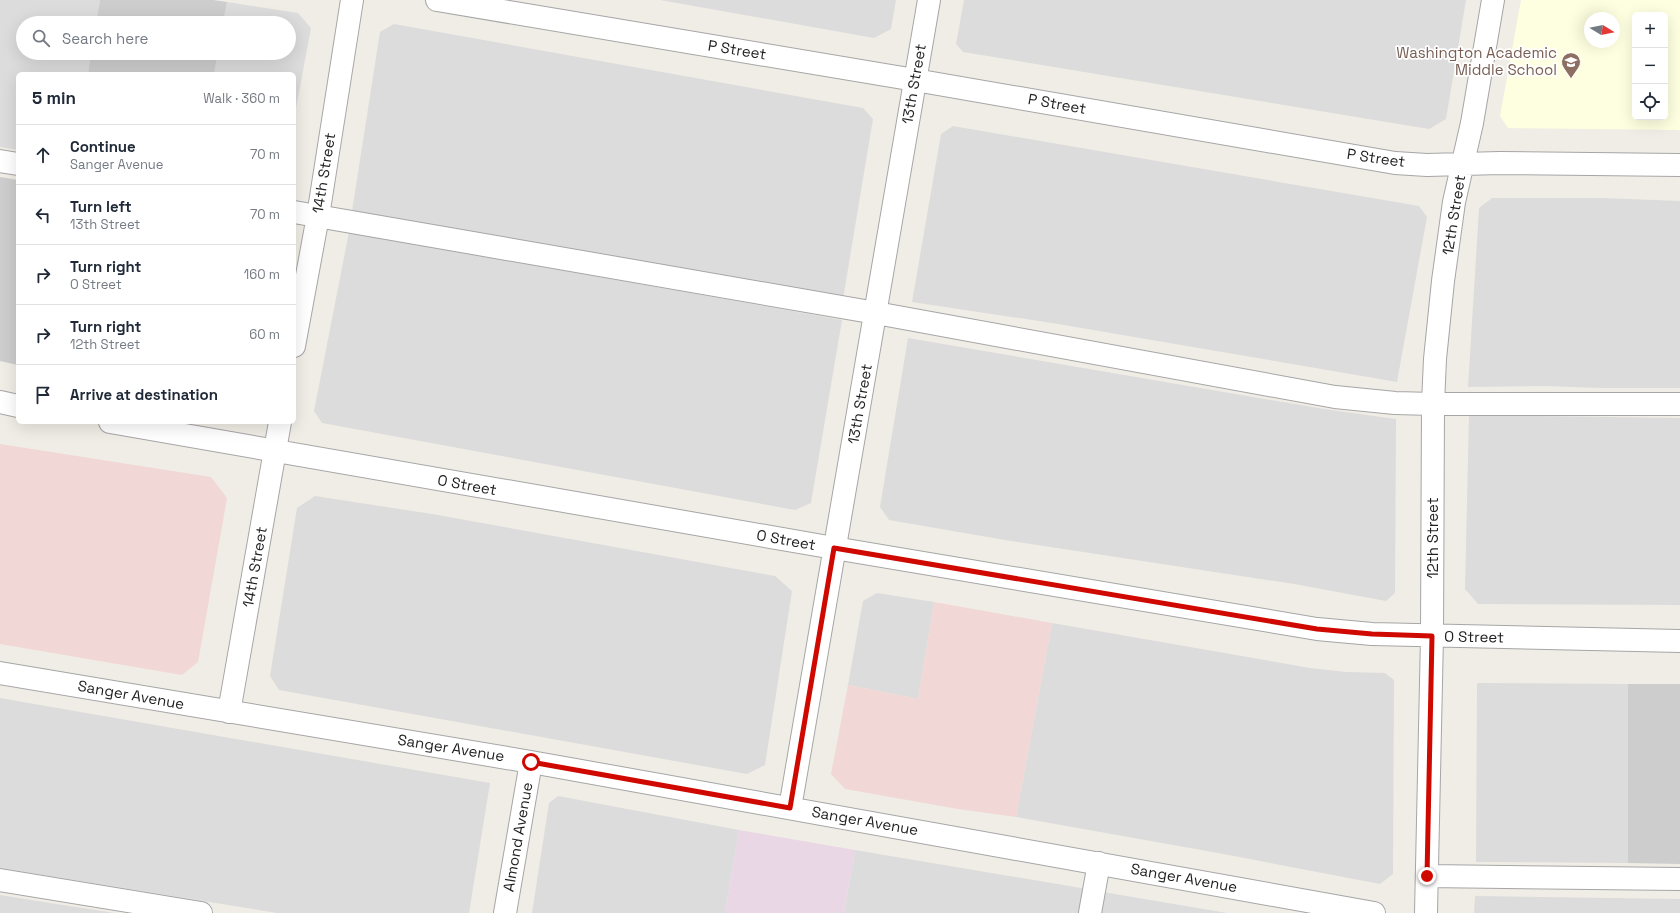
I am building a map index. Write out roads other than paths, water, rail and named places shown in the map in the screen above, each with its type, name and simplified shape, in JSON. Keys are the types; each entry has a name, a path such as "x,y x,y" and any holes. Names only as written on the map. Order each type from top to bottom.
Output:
{"street":[{"name":"14th Street","path":"296,335 318,216 352,0"},
{"name":"P Street","path":"437,0 915,80 1395,163 1427,165 1500,163 1680,166"},
{"name":"13th Street","path":"790,808 929,0"},
{"name":"12th Street","path":"1426,913 1432,636 1435,360 1443,281 1454,202 1472,123 1493,0"},
{"path":"0,161 16,164"},
{"path":"296,212 876,312 1335,397 1396,403 1434,404 1680,404"},
{"path":"0,402 16,406"},
{"name":"O Street","path":"121,424 834,548 1317,629 1372,634 1432,636 1680,641"},
{"name":"14th Street","path":"229,712 280,424"},
{"name":"Sanger Avenue","path":"0,673 531,762 1374,913"},
{"name":"Almond Avenue","path":"505,913 531,762"},
{"path":"1090,913 1099,863"},
{"path":"1427,876 1680,879"},
{"path":"0,880 201,913"}],"place":[{"name":"Washington Academic Middle School","path":"1571,79"}]}
